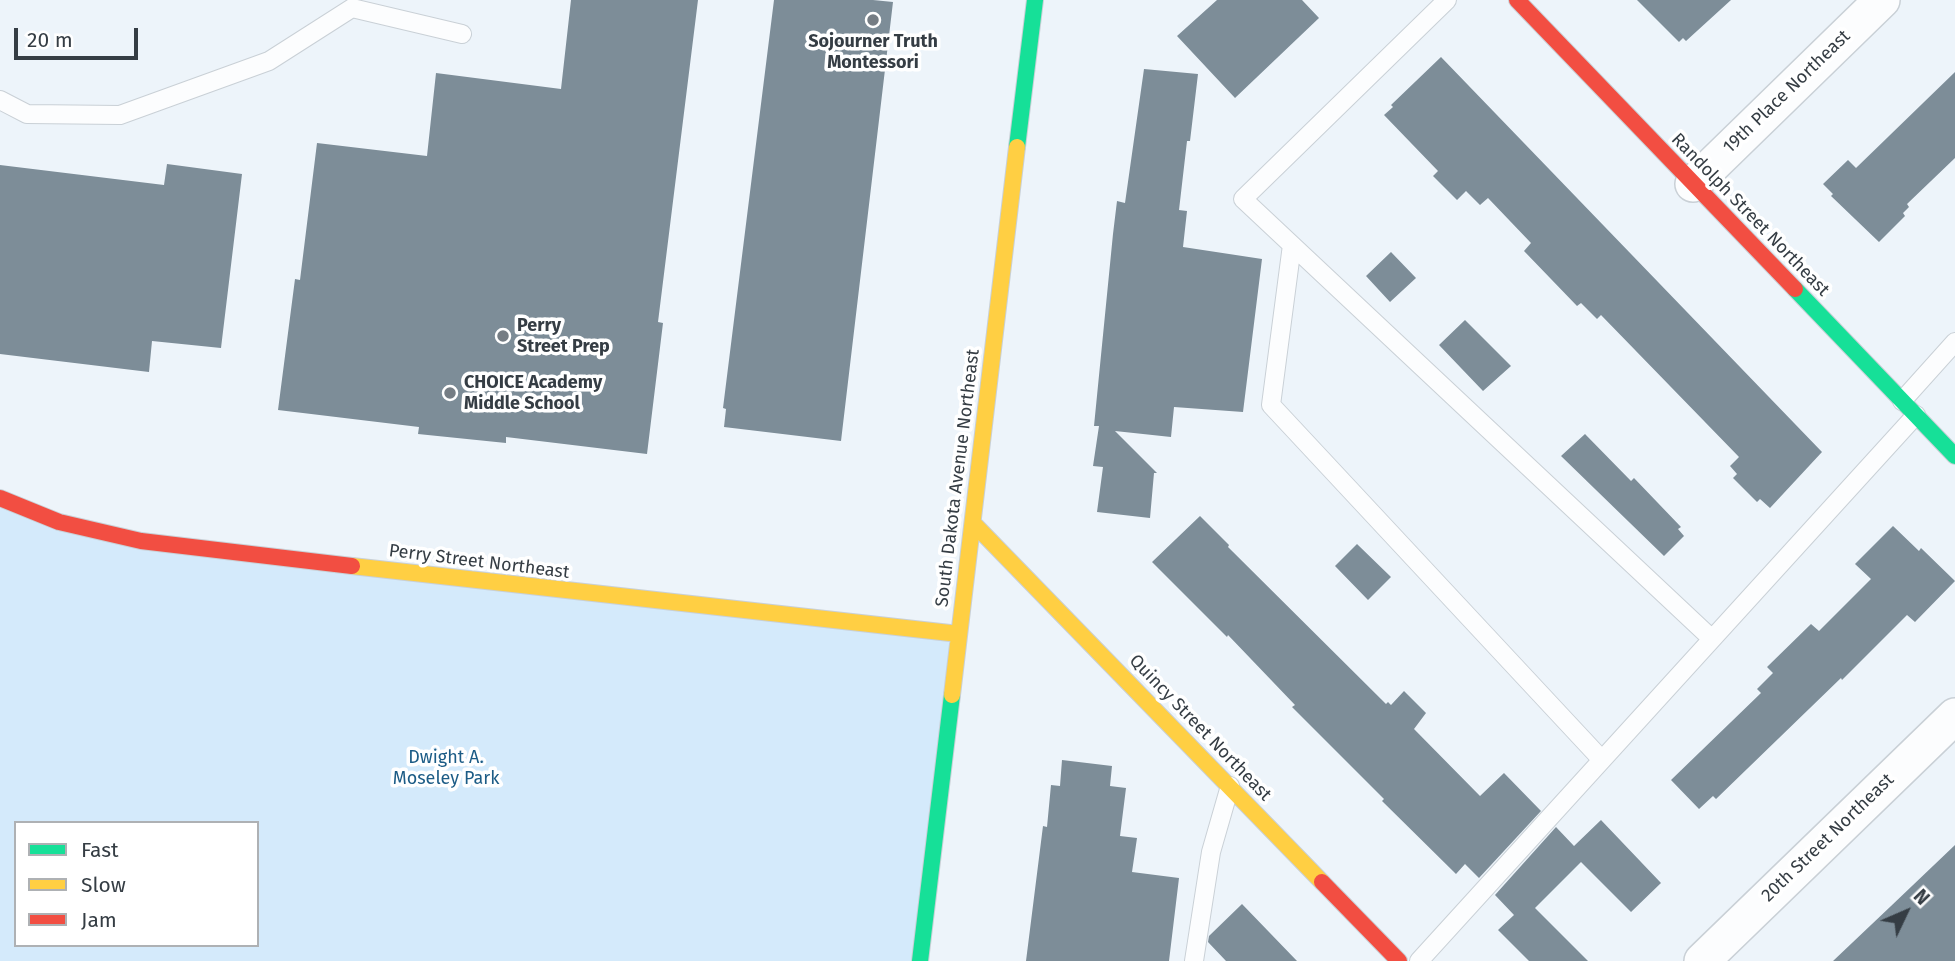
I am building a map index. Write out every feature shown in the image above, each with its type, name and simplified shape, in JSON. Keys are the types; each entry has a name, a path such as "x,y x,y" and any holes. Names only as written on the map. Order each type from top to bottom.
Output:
{"street":[{"name":"South Dakota Avenue Northeast","path":"920,961 1035,0"},
{"name":"Randolph Street Northeast","path":"1517,0 1955,456"},
{"name":"19th Place Northeast","path":"1693,184 1882,0"},
{"name":"Perry Street Northeast","path":"0,498 59,522 141,541 959,634"},
{"name":"Quincy Street Northeast","path":"972,523 1399,961"},
{"name":"20th Street Northeast","path":"1702,961 1955,716"}],"lane":[{"path":"1447,0 1244,200 1712,639"},
{"path":"0,100 27,114 120,115 269,61 352,8 462,34"},
{"path":"1292,245 1271,405 1602,760"},
{"path":"1902,401 1955,342"},
{"path":"1419,961 1916,415"},
{"path":"1194,961 1211,852 1230,786"}],"green space":[{"name":"Dwight A. Moseley Park","path":"0,493 59,522 959,634 921,961 0,961"}],"building":[{"path":"571,0 698,0 658,322 663,323 647,454 506,437 506,443 418,434 419,427 278,410 295,279 300,280 317,143 427,156 436,73 561,89"},
{"path":"774,0 893,2 841,441 724,427 726,409 723,408"},
{"path":"1217,0 1302,0 1319,18 1235,98 1177,36"},
{"path":"1637,0 1731,0 1686,41 1683,38 1679,42"},
{"path":"1441,57 1822,452 1770,508 1760,499 1757,502 1733,478 1737,474 1730,466 1739,457 1601,315 1597,319 1581,303 1577,306 1524,251 1531,243 1488,198 1480,205 1466,191 1457,200 1433,176 1438,171 1384,115"},
{"path":"1144,69 1198,74 1179,210 1187,211 1183,247 1262,259 1243,412 1174,407 1171,437 1115,431 1157,473 1154,473 1150,518 1097,512 1103,467 1093,466 1099,426 1094,426 1117,201 1125,203"},
{"path":"1955,72 1955,158 1907,204 1909,207 1903,213 1905,216 1879,242 1831,196 1833,194 1823,184 1848,160 1856,168"},
{"path":"167,164 242,174 221,348 152,341 149,372 0,354 0,165 164,185"},
{"path":"1391,252 1416,278 1390,302 1366,276"},
{"path":"1465,320 1511,366 1483,391 1439,345"},
{"path":"1585,434 1631,481 1634,478 1681,527 1678,529 1684,536 1664,556 1561,456"},
{"path":"1200,516 1386,704 1388,702 1391,705 1404,691 1426,713 1414,729 1480,796 1504,773 1541,811 1479,878 1465,864 1456,874 1292,707 1295,705 1228,635 1227,637 1152,562"},
{"path":"1893,526 1919,551 1921,548 1955,581 1915,622 1907,615 1716,799 1713,796 1699,809 1671,780 1761,693 1757,689 1773,673 1767,667 1811,624 1819,631 1871,579 1855,564"},
{"path":"1357,544 1391,577 1368,600 1335,566"},
{"path":"1062,760 1112,766 1110,786 1126,788 1120,836 1137,838 1132,872 1179,878 1169,961 1026,961 1043,826 1047,827 1051,785 1060,786"},
{"path":"1601,820 1661,883 1631,912 1581,862 1535,908 1588,961 1529,961 1498,930 1514,915 1495,895 1556,827 1574,846"},
{"path":"1955,845 1955,961 1833,961 1891,906"},
{"path":"1242,904 1297,961 1226,961 1208,942 1209,936"}],"traffic: fast":[{"path":"1017,147 1035,0"},
{"path":"1795,289 1955,456"},
{"path":"920,961 952,695"}],"traffic: slow":[{"path":"952,695 1017,147"},
{"path":"973,523 1322,882"},
{"path":"352,566 959,634"}],"traffic: jam":[{"path":"1517,0 1795,289"},
{"path":"0,498 59,522 141,541 352,566"},
{"path":"1322,882 1399,961"}],"place":[{"name":"Sojourner Truth Montessori","path":"873,20"},
{"name":"Perry Street Prep","path":"503,336"},
{"name":"CHOICE Academy Middle School","path":"450,393"}]}
